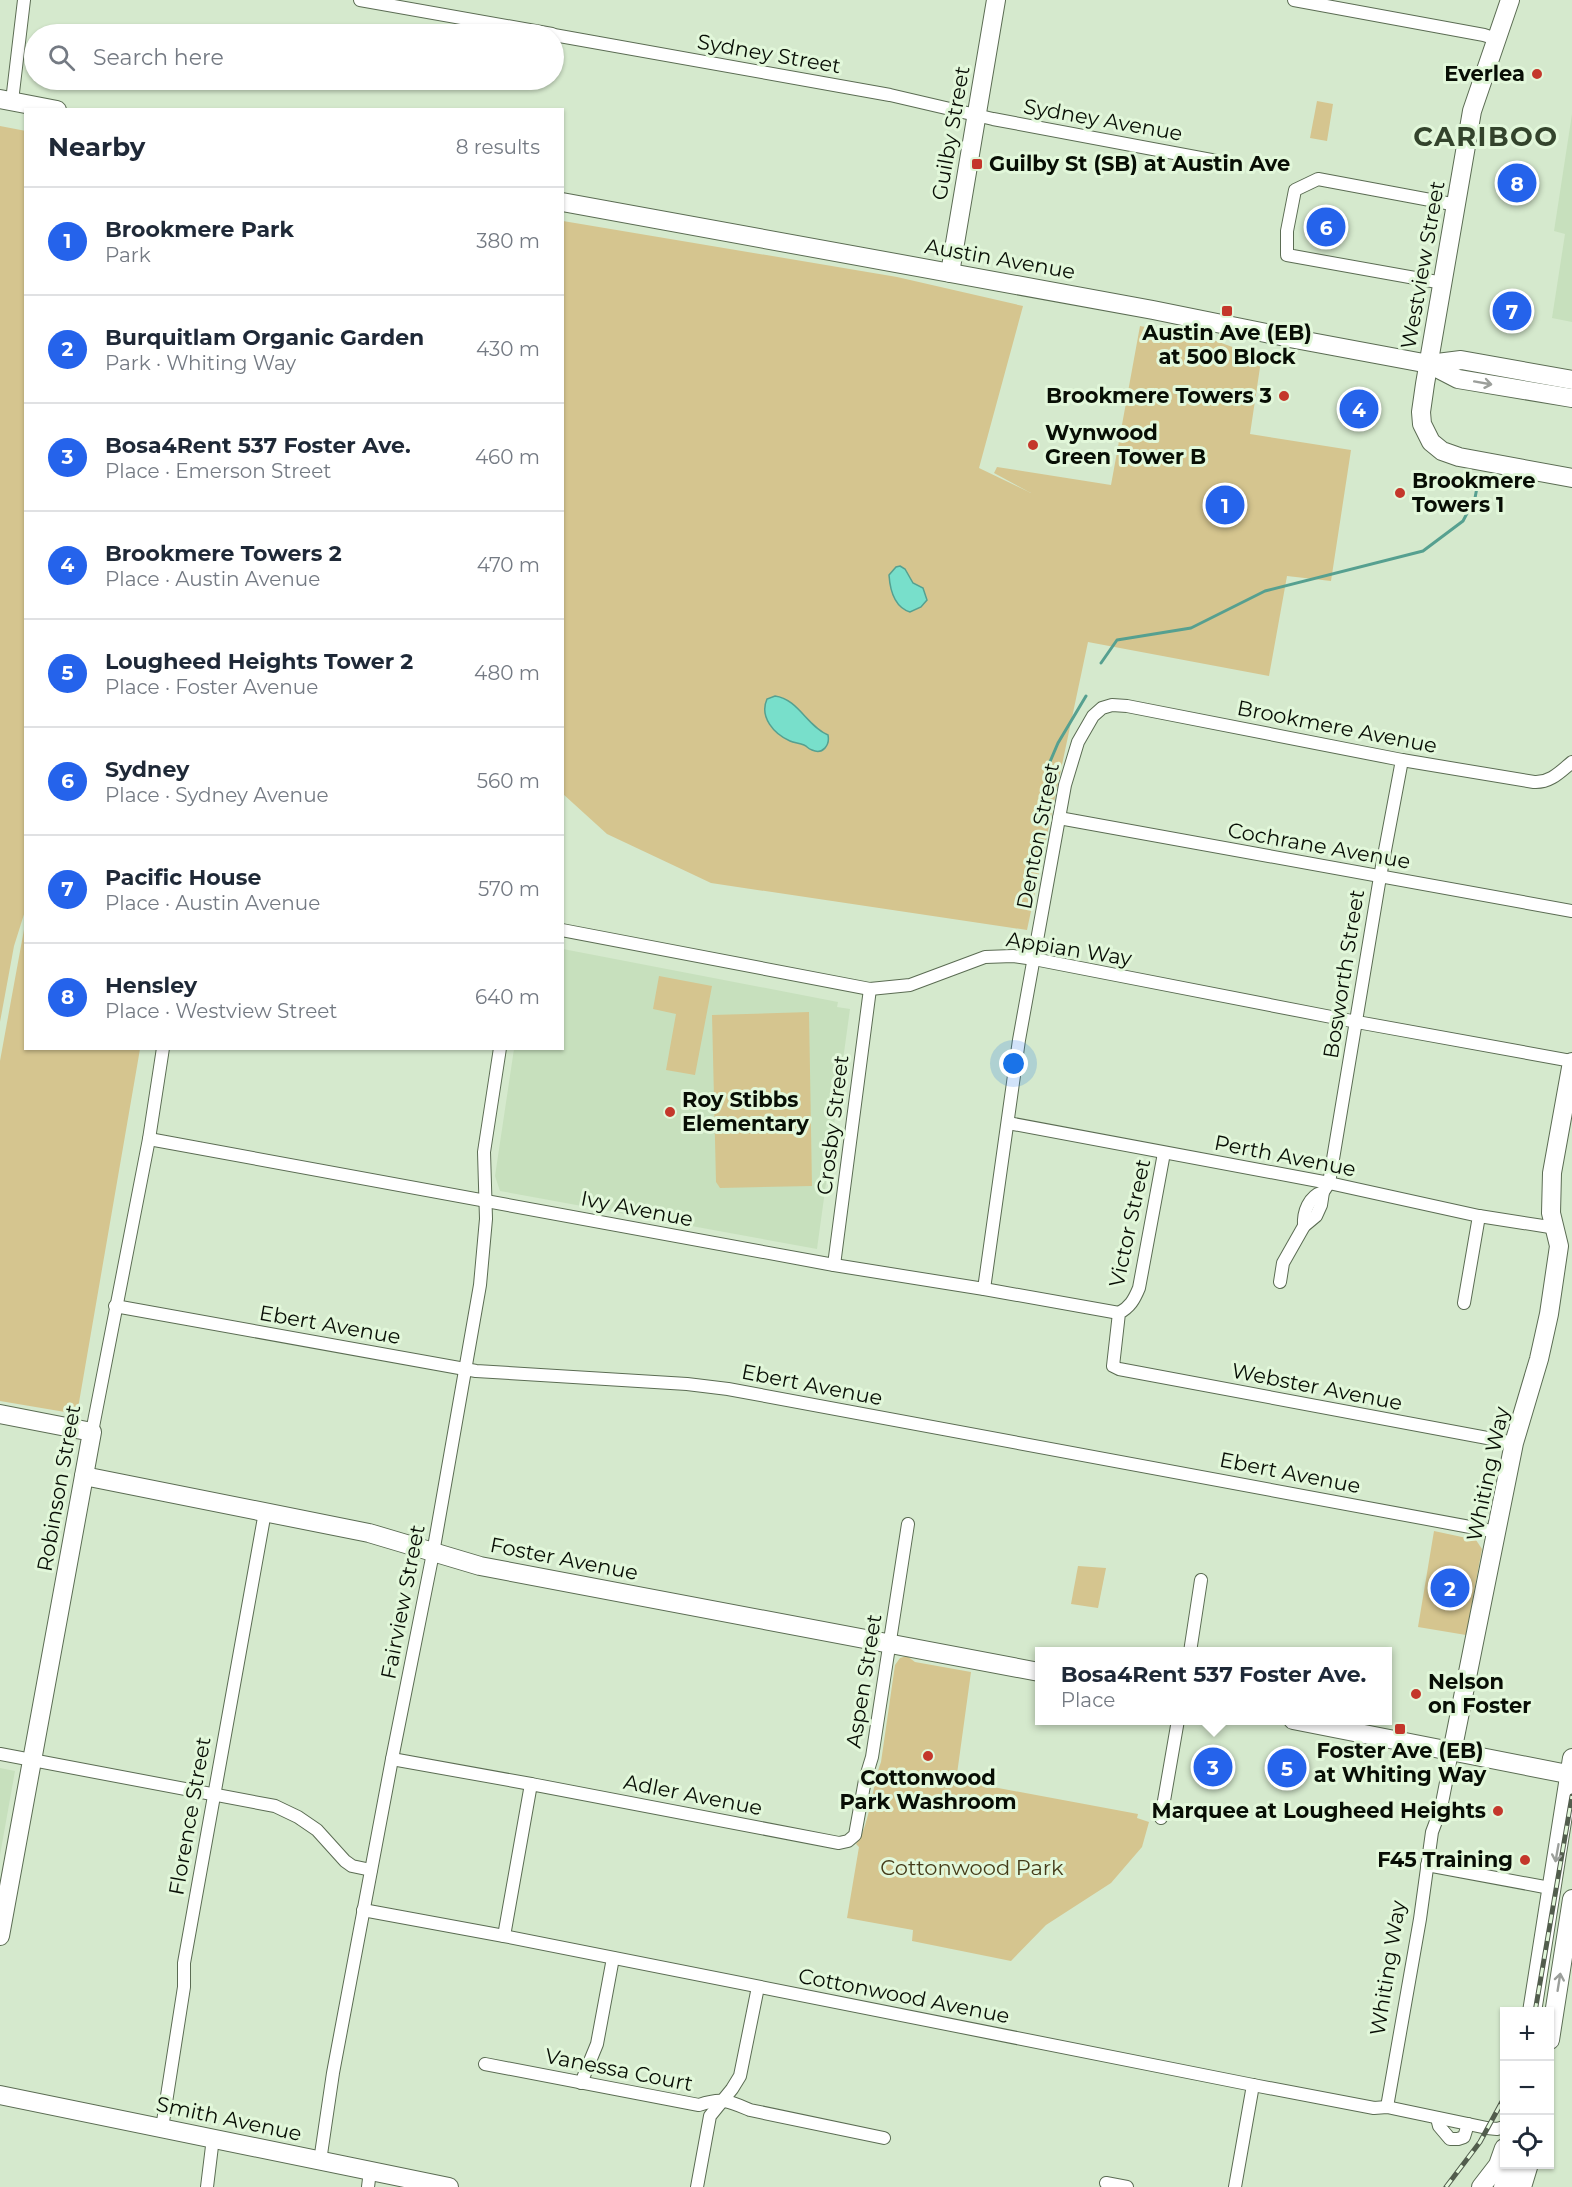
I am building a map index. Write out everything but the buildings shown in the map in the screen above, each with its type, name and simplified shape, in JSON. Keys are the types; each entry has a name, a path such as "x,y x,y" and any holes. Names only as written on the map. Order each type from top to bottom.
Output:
{"street":[{"path":"24,0 6,100 47,108"},
{"name":"Sydney Street","path":"360,0 492,24"},
{"name":"Guilby Street","path":"950,273 996,0"},
{"path":"1294,0 1496,39"},
{"name":"Westview Street","path":"1429,364 1472,111 1509,0"},
{"name":"Sydney Street","path":"564,37 890,95 978,115"},
{"name":"Sydney Avenue","path":"978,115 1222,162"},
{"path":"1443,283 1287,255 1287,231 1295,190 1318,179 1457,205"},
{"name":"Austin Avenue","path":"564,202 1163,312 1429,364 1458,379 1572,398"},
{"name":"Austin Avenue","path":"1429,364 1461,360 1572,380"},
{"path":"1429,364 1421,419 1427,436 1437,447 1459,457 1572,478"},
{"name":"Brookmere Avenue","path":"1093,716 1102,708 1112,705 1127,706 1402,760 1540,782 1553,778 1572,762"},
{"name":"Denton Street","path":"984,1289 1034,959 1065,785 1075,751 1093,716"},
{"name":"Bosworth Street","path":"1326,1188 1402,760"},
{"name":"Cochrane Avenue","path":"1059,818 1572,912"},
{"name":"Appian Way","path":"564,930 870,989 910,985 985,957 1034,959 1572,1062"},
{"name":"Crosby Street","path":"834,1265 870,989"},
{"name":"Robinson Street","path":"0,1936 164,1050"},
{"name":"Fairview Street","path":"320,2161 333,2073 363,1910 433,1553 466,1370 482,1268 486,1218 484,1152 500,1050"},
{"name":"Whiting Way","path":"1387,2107 1420,1919 1432,1832 1440,1808 1452,1752 1514,1443 1539,1359 1549,1314 1560,1246 1551,1213 1552,1173 1572,1062"},
{"name":"Perth Avenue","path":"1008,1123 1164,1152 1326,1188 1556,1228"},
{"name":"Ivy Avenue","path":"148,1138 834,1265 1119,1313"},
{"name":"Victor Street","path":"1113,1366 1119,1313 1133,1302 1139,1288 1164,1152"},
{"path":"1280,1282 1283,1263 1304,1226 1304,1213 1313,1197 1326,1188"},
{"path":"1464,1303 1479,1216"},
{"name":"Ebert Avenue","path":"115,1306 466,1370 687,1384 728,1389 1497,1532"},
{"name":"Webster Avenue","path":"1113,1366 1119,1369 1514,1443"},
{"path":"0,1414 92,1432"},
{"name":"Foster Avenue","path":"84,1476 369,1533 489,1568 1035,1671"},
{"name":"Florence Street","path":"162,2128 184,1988 184,1964 265,1512"},
{"name":"Aspen Street","path":"848,1841 855,1835 864,1780 872,1757 908,1524"},
{"path":"1191,1647 1201,1580"},
{"path":"1161,1818 1177,1725"},
{"path":"1318,1725 1452,1752 1571,1769 1550,1888 1533,2007"},
{"path":"0,1754 275,1806 298,1816 316,1830 352,1866 371,1870"},
{"name":"Adler Avenue","path":"392,1759 839,1843 848,1841"},
{"path":"504,1936 531,1784"},
{"path":"1427,1865 1550,1888"},
{"path":"1554,2014 1572,1899"},
{"name":"Cottonwood Avenue","path":"363,1910 1253,2085 1374,2108 1387,2107 1468,2124 1500,2128"},
{"path":"581,2083 597,2044 614,1958"},
{"path":"697,2187 710,2116 732,2089 741,2071 758,1987"},
{"name":"Vanessa Court","path":"485,2064 699,2105 722,2100 750,2110 884,2138"},
{"path":"1235,2187 1253,2085"},
{"name":"Smith Avenue","path":"0,2095 320,2161 369,2179 449,2187"},
{"path":"1441,2118 1438,2126 1450,2139 1464,2137 1468,2124"},
{"path":"207,2187 213,2138"},
{"path":"1490,2185 1500,2159"},
{"path":"1490,2185 1511,2169"},
{"path":"1522,2187 1527,2169"},
{"path":"1106,2183 1127,2187"}],"shaded area":[{"path":"1572,114 1572,322 1552,318 1565,234 1554,231"},
{"name":"Roy Stibbs Elementary","path":"564,949 838,1002 837,1007 850,1009 817,1249 500,1191 495,1176 514,1050 564,1050"},
{"path":"0,1768 15,1771 0,1855"}],"green space":[{"path":"1317,101 1333,104 1327,141 1310,138"},
{"path":"0,126 24,131 24,914 14,946 0,1022"},
{"path":"564,221 897,277 1023,306 979,468 1031,493 994,473 997,467 1111,485 1140,326 1208,338 1235,348 1262,354 1250,434 1351,450 1331,581 1287,576 1269,676 1088,642 1027,930 711,883 607,834 564,795"},
{"path":"24,929 24,1050 140,1050 77,1414 0,1401 0,1061"},
{"path":"659,976 712,986 695,1075 666,1070 676,1014 653,1009"},
{"path":"809,1012 812,1186 720,1188 716,1182 712,1015"},
{"path":"1434,1531 1476,1540 1482,1549 1466,1635 1418,1627"},
{"path":"1078,1566 1106,1568 1098,1608 1071,1604"},
{"name":"Cottonwood Park","path":"907,1656 915,1662 971,1672 957,1774 994,1781 993,1787 1138,1814 1137,1818 1149,1822 1142,1847 1111,1883 1046,1925 1011,1961 912,1941 913,1930 847,1918 859,1847 856,1844 865,1827 881,1762 895,1665 900,1658"}],"water":[{"path":"900,566 905,569 913,583 923,588 927,600 921,607 910,612 900,606 890,586 889,575"},
{"path":"775,696 790,702 814,726 828,735 825,748 819,751 809,749 784,738 774,729 767,718 765,706 767,699"}],"waterway":[{"path":"1101,663 1117,640 1191,628 1265,591 1423,551 1463,521 1475,498 1479,477"},
{"path":"1049,764 1058,743 1086,696"}],"railway":[{"path":"1536,2007 1572,1796"},
{"path":"1446,2187 1480,2142 1500,2105"}],"place":[{"name":"Everlea","path":"1537,74"},
{"name":"Guilby St (SB) at Austin Ave","path":"977,164"},
{"name":"Hensley","path":"1517,183"},
{"name":"Sydney","path":"1326,227"},
{"name":"Austin Ave (EB) at 500 Block","path":"1227,311"},
{"name":"Pacific House","path":"1512,311"},
{"name":"Brookmere Towers 3","path":"1284,396"},
{"name":"Brookmere Towers 2","path":"1359,409"},
{"name":"Wynwood Green Tower B","path":"1033,445"},
{"name":"Brookmere Towers 1","path":"1400,493"},
{"name":"Brookmere Park","path":"1225,505"},
{"name":"Roy Stibbs Elementary","path":"670,1112"},
{"name":"Burquitlam Organic Garden","path":"1450,1588"},
{"name":"Nelson on Foster","path":"1416,1694"},
{"name":"Foster Ave (EB) at Whiting Way","path":"1400,1729"},
{"name":"Cottonwood Park Washroom","path":"928,1756"},
{"name":"Bosa4Rent 537 Foster Ave.","path":"1213,1767"},
{"name":"Lougheed Heights Tower 2","path":"1287,1768"},
{"name":"Marquee at Lougheed Heights","path":"1498,1811"},
{"name":"F45 Training","path":"1525,1860"}],"district":[{"name":"CARIBOO","path":"1486,137"}]}
